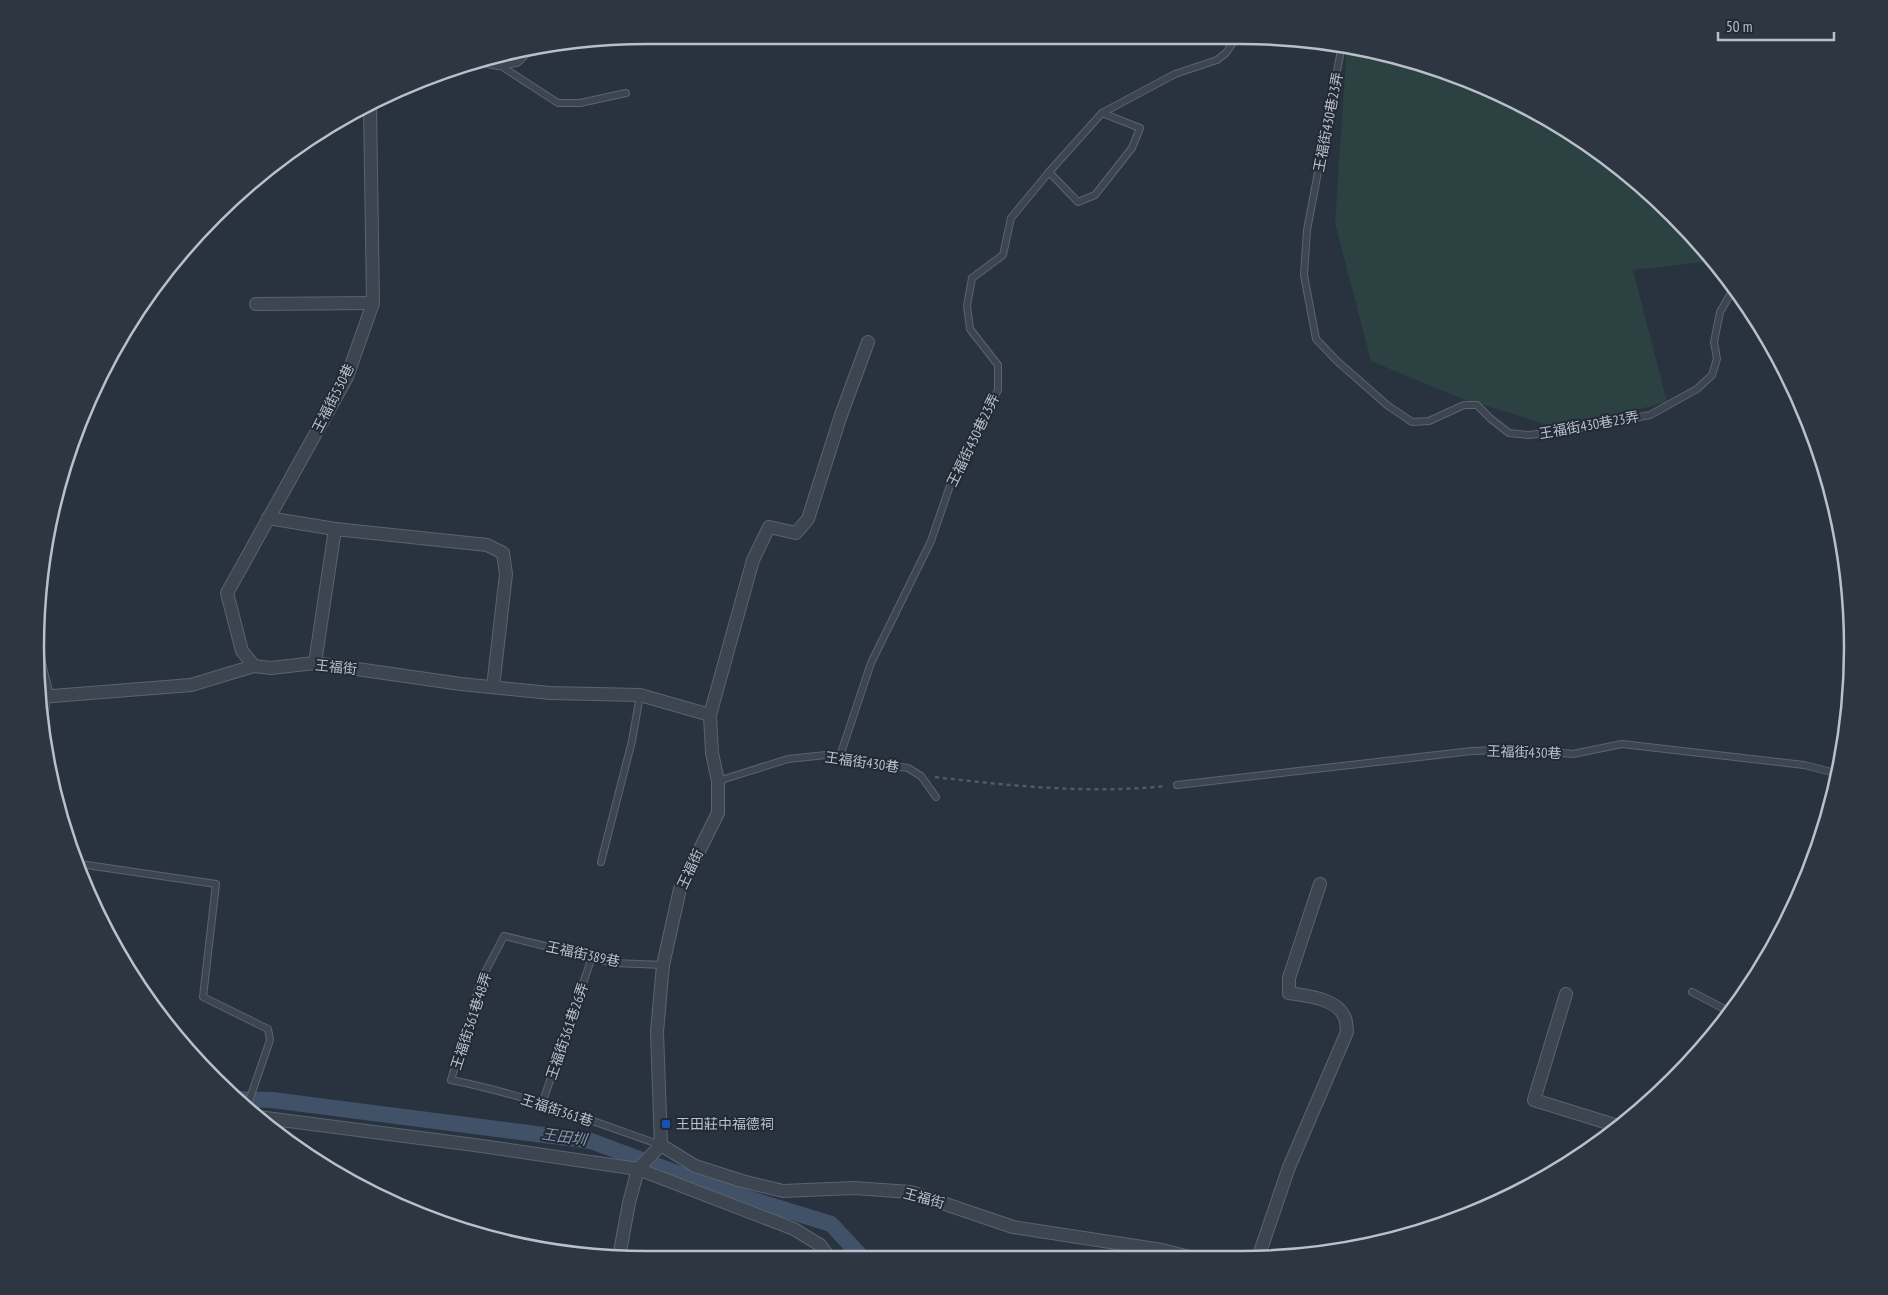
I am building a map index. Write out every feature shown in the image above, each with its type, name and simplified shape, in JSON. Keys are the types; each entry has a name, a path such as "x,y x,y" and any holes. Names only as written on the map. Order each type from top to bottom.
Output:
{"street":[{"path":"497,63 516,60 519,58"},
{"name":"王福街530巷","path":"254,666 242,651 227,593 347,378 373,302 370,112"},
{"path":"256,304 373,302"},
{"path":"710,715 753,560 769,527 796,534 808,519 841,415 868,342"},
{"path":"268,518 335,529 486,545 502,553 506,574 493,688"},
{"path":"315,663 335,529"},
{"name":"王福街","path":"46,696 191,685 254,666 271,668 315,663 493,688 550,693 640,695 710,715 712,753 718,781 718,813 680,889 663,964 657,1032 660,1145 695,1166 742,1181 783,1190 854,1188 910,1192 1013,1227 1166,1251"},
{"path":"1261,1250 1289,1167 1347,1032 1345,1017 1341,1010 1322,999 1289,993 1289,978 1320,884"},
{"path":"1566,994 1534,1100 1611,1124"},
{"path":"271,1119 482,1146 638,1169 794,1229 820,1245 824,1251"},
{"path":"619,1250 638,1169 660,1145"}],"lane":[{"name":"王福街430巷23弄","path":"840,756 871,663 931,541 954,474 998,390 998,365 970,329 967,306 972,278 1002,255 1011,218 1102,113 1175,74 1217,60 1226,53 1232,44"},
{"name":"王福街430巷23弄","path":"1341,52 1307,230 1304,275 1316,339 1386,405 1412,422 1429,421 1464,405 1477,405 1509,434 1528,435 1558,432 1650,415 1697,389 1712,375 1717,359 1714,342 1720,312 1730,295"},
{"path":"497,63 558,103 580,103 626,93"},
{"path":"1049,172 1078,202 1094,195 1132,148 1140,128 1102,113"},
{"path":"601,862 632,741 640,695"},
{"name":"王福街430巷","path":"1177,785 1472,751 1521,749 1573,754 1622,744 1804,765 1831,772"},
{"name":"王福街430巷","path":"718,781 788,759 826,755 840,756 851,761 908,768 921,776"},
{"path":"921,776 936,797"},
{"path":"85,865 216,884 203,997 268,1028 270,1040 249,1101"},
{"name":"王福街389巷","path":"504,936 614,963 663,964"},
{"name":"王福街361巷48弄","path":"451,1080 481,980 504,936"},
{"name":"王福街361巷26弄","path":"542,1104 592,957"},
{"path":"1692,992 1724,1009"},
{"name":"王福街361巷","path":"451,1080 542,1104 660,1145"}],"path":[{"path":"921,776 1065,789 1144,788 1177,785"}],"green space":[{"path":"1346,53 1397,64 1435,76 1508,106 1576,146 1608,169 1639,194 1704,262 1633,270 1667,402 1562,429 1460,398 1371,361 1335,223"}],"waterway":[{"name":"王田圳","path":"247,1099 272,1100 591,1141 725,1191 831,1224 856,1251"}],"place":[{"name":"王田莊中福德祠","path":"666,1124"}]}
